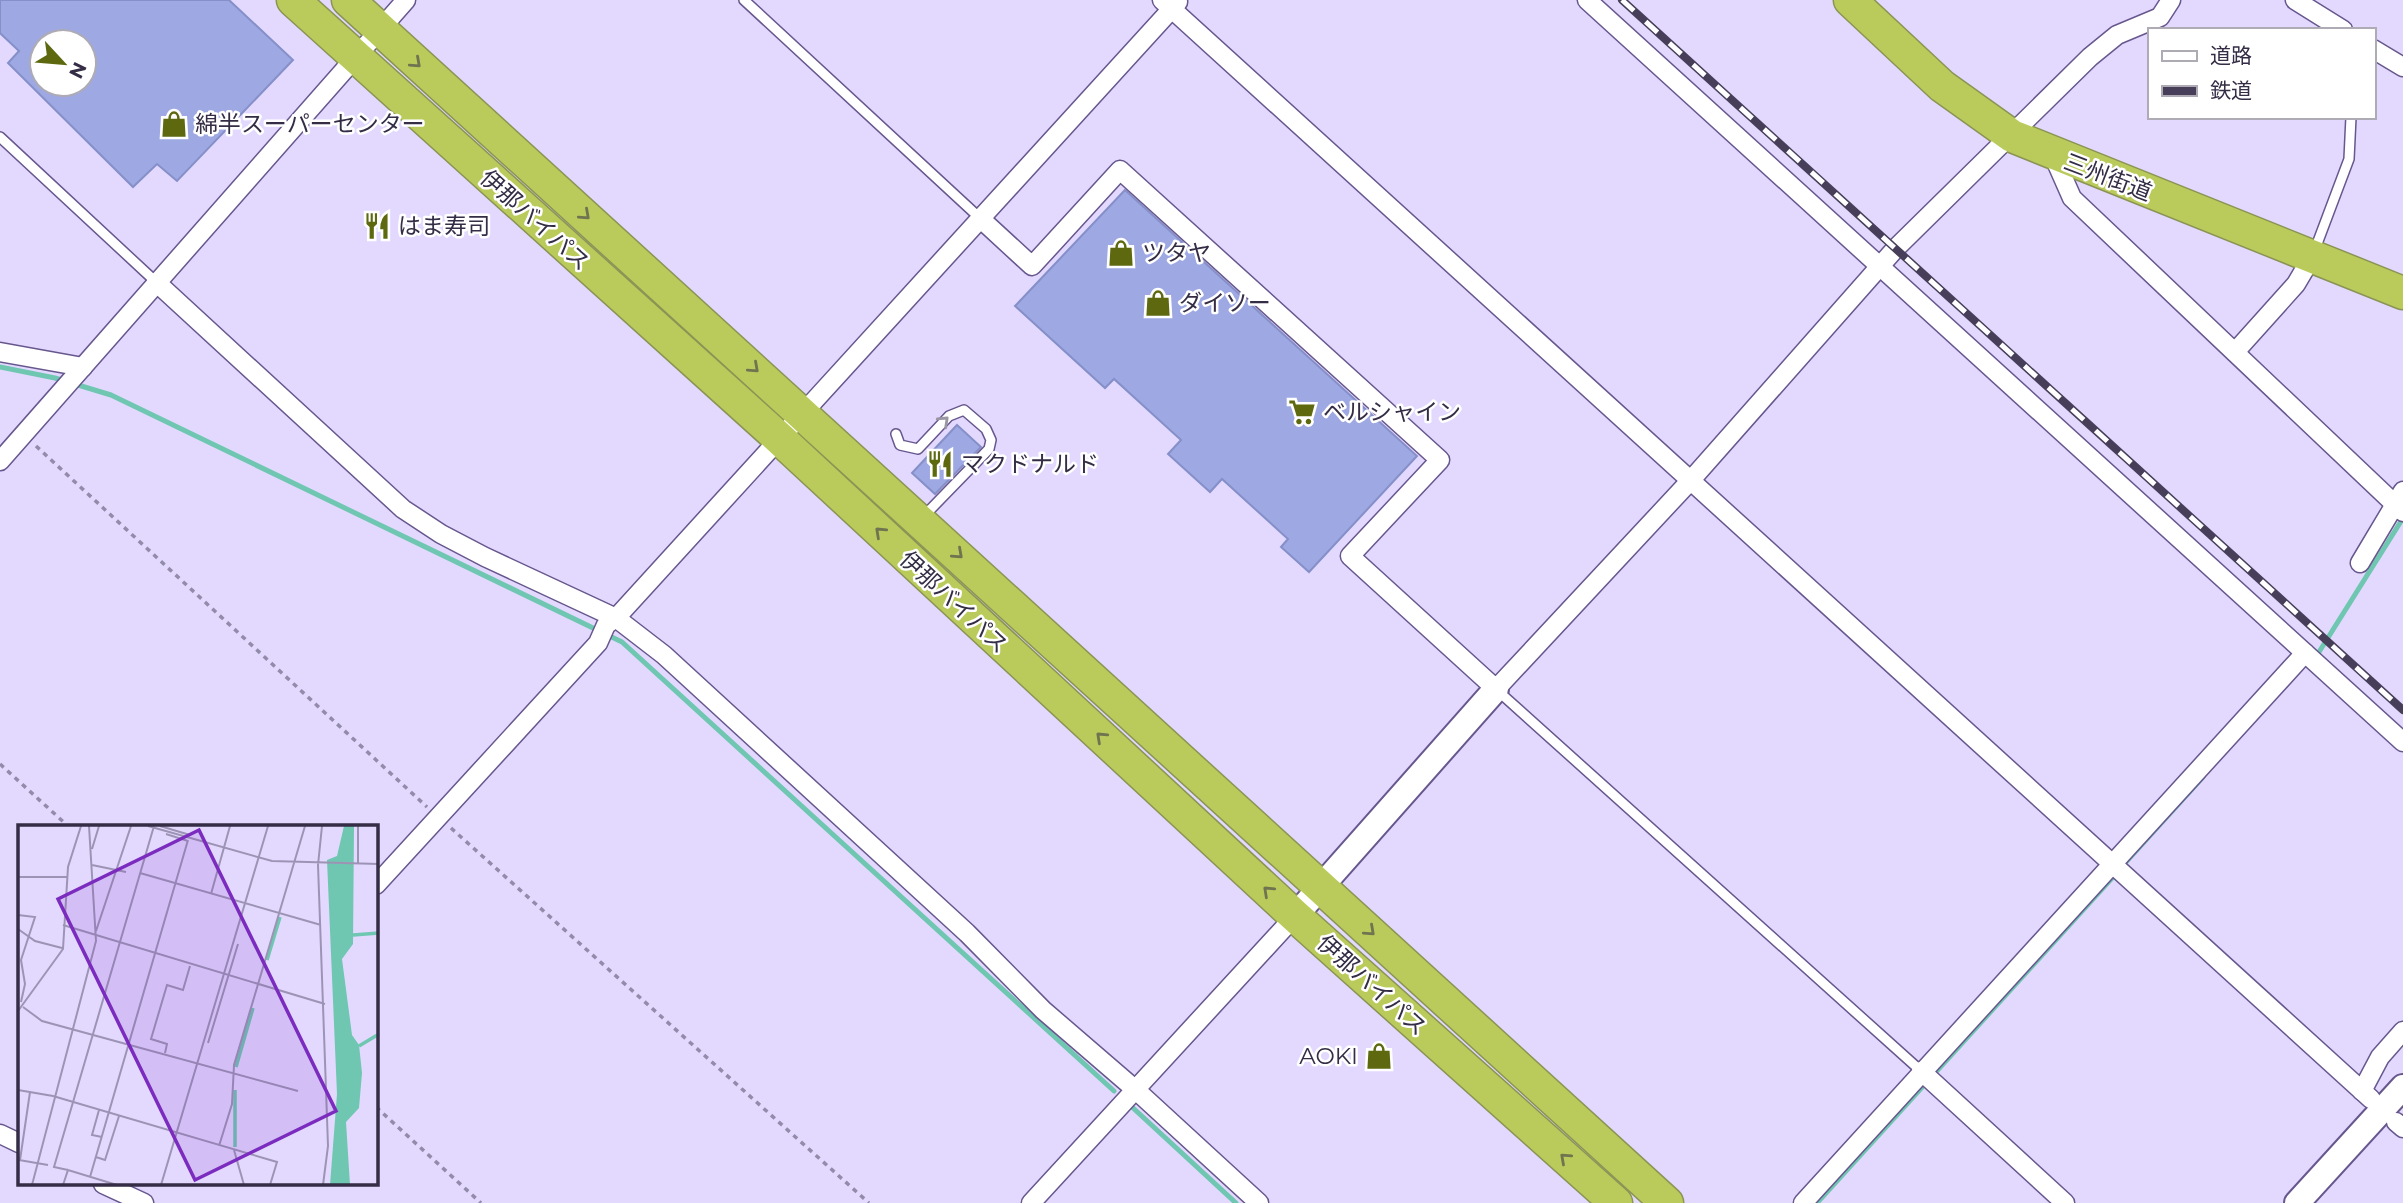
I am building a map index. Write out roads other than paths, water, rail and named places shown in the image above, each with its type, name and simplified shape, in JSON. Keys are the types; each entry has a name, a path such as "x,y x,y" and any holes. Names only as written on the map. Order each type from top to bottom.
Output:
{"highway":[{"name":"伊那バイパス","path":"293,0 780,439 1295,916 1616,1203"},
{"name":"伊那バイパス","path":"348,0 1667,1203"},
{"name":"三州街道","path":"1850,0 1942,86 2012,136 2053,155 2403,293"}],"street":[{"path":"0,461 406,0"},
{"path":"1587,0 2403,742"},
{"path":"1031,1203 1128,1095 1137,1091 1496,689 1691,480 1880,266 2090,57 2117,35 2161,16 2171,0"},
{"path":"2295,0 2340,28"},
{"path":"378,883 598,643 611,622 982,220 1171,3 2367,1095 2380,1057 2403,1031"},
{"path":"2375,50 2403,67"},
{"path":"2053,155 2072,198 2400,504 2360,563"},
{"path":"982,220 1032,266 1120,170 1440,460 1350,556 1496,689"},
{"path":"2235,352 2296,284 2312,257"},
{"path":"156,282 404,509 441,534 611,622 664,655 967,933 1043,1010 1137,1091 1259,1203"},
{"path":"0,352 80,369"},
{"path":"1803,1203 2110,863 2305,653"},
{"path":"1921,1072 2065,1203"},
{"path":"2297,1203 2403,1087"},
{"path":"0,1134 18,1143"},
{"path":"107,1186 144,1203"}],"lane":[{"path":"744,0 982,220"},
{"path":"2312,257 2348,159 2351,119"},
{"path":"0,137 156,282"},
{"path":"896,434 900,444 918,449 949,416 964,410 986,429 991,440 989,449 920,520"},
{"path":"1496,689 1921,1072"}],"waterway":[{"path":"0,367 55,378 111,395 622,642 1114,1091"},
{"path":"2319,652 2403,518"},
{"path":"2125,863 2203,777"},
{"path":"1817,1203 2113,877"},
{"path":"1132,1107 1236,1203"}],"railway":[{"path":"1622,0 2403,710"}],"place":[{"name":"綿半スーパーセンター","path":"174,124"},
{"name":"はま寿司","path":"377,226"},
{"name":"ツタヤ","path":"1121,253"},
{"name":"ダイソー","path":"1158,303"},
{"name":"ベルシャイン","path":"1302,412"},
{"name":"マクドナルド","path":"940,464"},
{"name":"AOKI","path":"1379,1056"}]}
